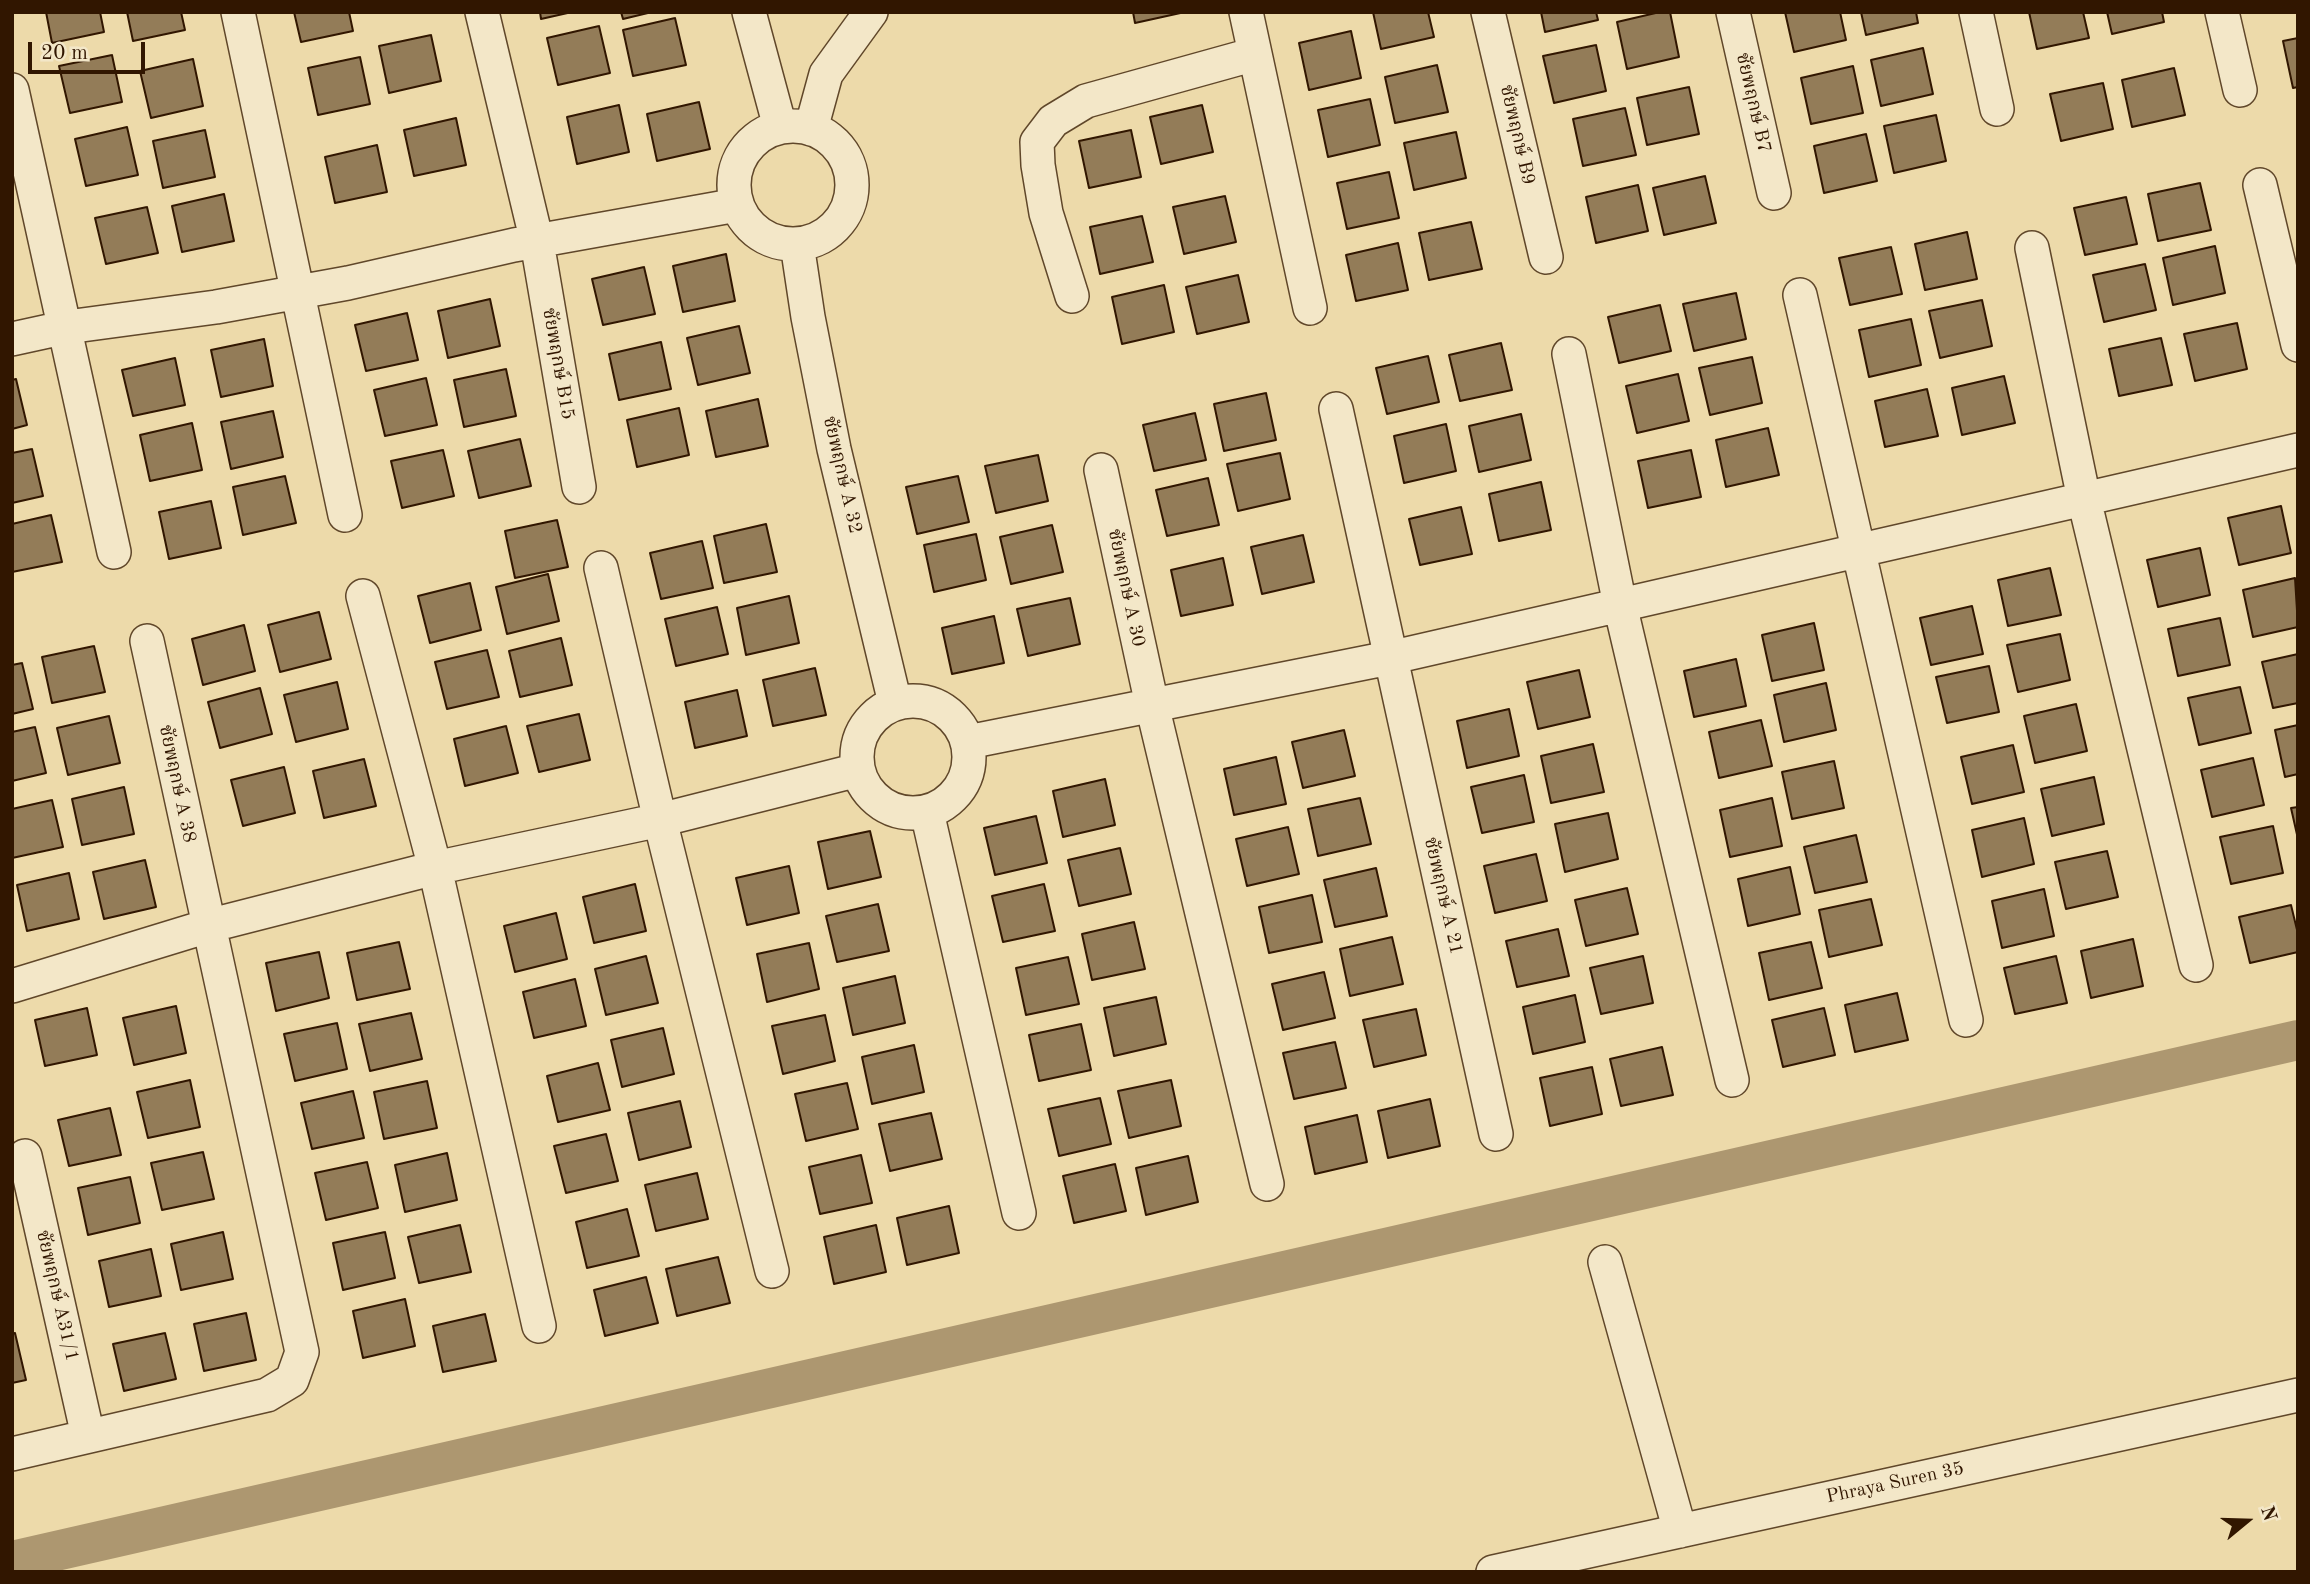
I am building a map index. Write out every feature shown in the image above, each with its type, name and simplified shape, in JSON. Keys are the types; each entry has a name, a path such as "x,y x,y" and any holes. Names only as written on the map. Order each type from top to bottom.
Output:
{"street":[{"path":"238,12 345,515"},
{"name":"ชัยพฤกษ์ B15","path":"482,12 537,242 579,486"},
{"path":"749,12 795,128"},
{"path":"795,128 827,74 871,12"},
{"path":"1246,12 1310,308"},
{"name":"ชัยพฤกษ์ B9","path":"1488,12 1546,257"},
{"name":"ชัยพฤกษ์ B7","path":"1733,12 1774,193"},
{"path":"1976,12 1997,109"},
{"path":"2222,12 2240,90"},
{"path":"1072,296 1046,213 1038,165 1037,142 1052,121 1086,101 1255,54"},
{"path":"12,90 114,552"},
{"path":"795,128 829,138 843,154 851,172 852,193 846,212 834,228 817,239 797,244 772,240 751,227 737,205 734,185 737,166 746,148 762,135 795,128"},
{"path":"2260,185 2298,345"},
{"path":"12,339 66,327 299,291 537,242 737,205"},
{"name":"ชัยพฤกษ์ A 32","path":"797,244 834,449 895,704"},
{"path":"2032,248 2084,499 2196,965"},
{"path":"1800,295 1966,1020"},
{"path":"1569,354 1620,605 1732,1080"},
{"name":"ชัยพฤกษ์ A 21","path":"1336,409 1496,1134"},
{"path":"968,743 1389,658 2298,450"},
{"name":"ชัยพฤกษ์ A 30","path":"1101,470 1152,705 1267,1184"},
{"path":"601,568 660,820 772,1270"},
{"path":"363,596 435,868 539,1326"},
{"name":"ชัยพฤกษ์ A 38","path":"12,1454 267,1395 292,1380 302,1352 147,641"},
{"path":"922,701 947,712 960,725 968,743 970,760 966,778 957,793 944,805 927,812 892,810 877,800 865,787 858,770 860,737 880,710 895,704 922,701"},
{"path":"12,986 208,926 435,868 660,820 858,770"},
{"path":"927,812 1019,1213"},
{"name":"ชัยพฤกษ์ A31/1","path":"25,1156 89,1436"},
{"path":"1605,1262 1680,1531"},
{"name":"Phraya Suren 35","path":"1493,1572 2298,1395"}],"building":[{"path":"46,12 100,12 104,32 52,43"},
{"path":"127,12 181,12 185,30 133,41"},
{"path":"294,12 349,12 353,31 301,42"},
{"path":"540,12 572,12 541,19"},
{"path":"621,12 652,12 623,19"},
{"path":"1133,12 1185,12 1135,23"},
{"path":"1373,12 1428,12 1434,37 1381,49"},
{"path":"1541,12 1596,12 1598,20 1545,32"},
{"path":"1670,12 1679,57 1627,69 1617,22"},
{"path":"1785,12 1840,12 1846,40 1794,52"},
{"path":"1861,12 1916,12 1918,23 1866,35"},
{"path":"2029,12 2083,12 2089,38 2037,49"},
{"path":"2107,12 2162,12 2164,22 2112,34"},
{"path":"675,18 686,65 633,76 623,30"},
{"path":"599,26 610,73 558,85 547,38"},
{"path":"1351,31 1361,78 1309,90 1299,43"},
{"path":"431,35 441,81 389,93 379,46"},
{"path":"2298,38 2298,87 2293,88 2283,41"},
{"path":"1596,45 1606,91 1554,103 1543,56"},
{"path":"1923,48 1933,94 1881,106 1871,60"},
{"path":"112,55 122,102 70,113 59,66"},
{"path":"360,57 370,104 318,115 308,68"},
{"path":"193,59 203,106 151,118 140,71"},
{"path":"1437,65 1448,112 1395,123 1385,77"},
{"path":"1853,66 1863,113 1811,124 1801,78"},
{"path":"2174,68 2185,115 2132,127 2122,80"},
{"path":"2103,83 2113,129 2061,141 2050,94"},
{"path":"1689,87 1699,134 1647,145 1637,98"},
{"path":"1370,99 1380,145 1328,157 1318,110"},
{"path":"699,102 710,149 657,161 647,114"},
{"path":"619,105 629,152 577,164 567,117"},
{"path":"1202,105 1213,152 1161,164 1150,117"},
{"path":"1625,108 1636,155 1583,166 1573,119"},
{"path":"1936,115 1946,161 1894,173 1884,126"},
{"path":"456,118 466,165 414,176 404,130"},
{"path":"127,127 138,175 86,186 75,139"},
{"path":"205,130 215,177 163,188 153,141"},
{"path":"1131,130 1141,177 1089,188 1079,141"},
{"path":"1456,132 1466,178 1414,190 1404,143"},
{"path":"1866,134 1877,181 1824,193 1814,146"},
{"path":"377,145 387,192 335,203 325,157"},
{"path":"1389,172 1399,218 1347,229 1337,183"},
{"path":"1705,176 1716,223 1664,235 1653,188"},
{"path":"2200,183 2211,230 2158,241 2148,194"},
{"path":"1638,185 1648,231 1596,243 1586,197"},
{"path":"224,194 234,241 182,252 172,206"},
{"path":"1225,196 1236,242 1184,254 1173,207"},
{"path":"2126,197 2137,244 2085,255 2074,208"},
{"path":"147,207 158,253 106,264 95,218"},
{"path":"1142,216 1153,262 1100,274 1090,227"},
{"path":"1471,222 1482,269 1429,280 1419,233"},
{"path":"1967,232 1977,279 1925,290 1915,244"},
{"path":"1398,243 1408,290 1356,301 1346,255"},
{"path":"2215,246 2225,293 2173,305 2163,258"},
{"path":"1891,247 1902,294 1850,305 1839,258"},
{"path":"726,254 735,301 683,312 673,266"},
{"path":"2145,264 2156,310 2104,322 2093,275"},
{"path":"644,267 655,314 603,325 592,279"},
{"path":"1238,275 1249,322 1197,334 1186,287"},
{"path":"1164,285 1174,332 1122,344 1112,297"},
{"path":"1736,293 1746,339 1694,351 1683,304"},
{"path":"490,299 500,346 448,358 438,311"},
{"path":"1982,300 1992,346 1940,358 1929,311"},
{"path":"1660,305 1671,351 1619,363 1608,317"},
{"path":"407,313 418,360 366,371 355,325"},
{"path":"1911,319 1921,365 1869,377 1859,330"},
{"path":"2237,323 2247,369 2195,381 2184,334"},
{"path":"739,326 750,373 698,385 687,338"},
{"path":"2161,338 2172,385 2119,396 2109,349"},
{"path":"264,339 273,386 221,397 211,350"},
{"path":"661,342 671,389 619,400 609,354"},
{"path":"1501,343 1512,390 1460,401 1449,355"},
{"path":"1428,356 1439,402 1387,414 1376,368"},
{"path":"1752,357 1762,403 1710,415 1699,368"},
{"path":"175,358 185,405 133,416 122,370"},
{"path":"506,369 516,416 464,427 454,380"},
{"path":"1678,374 1689,421 1637,433 1626,386"},
{"path":"2004,376 2015,423 1962,435 1952,388"},
{"path":"426,378 437,425 385,436 374,390"},
{"path":"16,379 27,425 12,429 12,380"},
{"path":"1927,389 1938,436 1885,447 1875,401"},
{"path":"1266,393 1276,440 1224,451 1214,404"},
{"path":"758,399 768,446 716,457 706,411"},
{"path":"679,408 689,455 637,467 627,420"},
{"path":"273,411 283,457 231,469 221,422"},
{"path":"1195,413 1206,460 1154,471 1143,425"},
{"path":"1521,414 1531,460 1479,472 1469,426"},
{"path":"192,423 202,470 150,481 140,435"},
{"path":"1446,424 1456,471 1404,483 1394,436"},
{"path":"1768,428 1779,475 1726,487 1716,440"},
{"path":"520,439 531,486 479,498 468,451"},
{"path":"32,449 43,496 12,503 12,453"},
{"path":"443,450 454,496 402,508 391,461"},
{"path":"1691,450 1701,497 1648,508 1638,461"},
{"path":"1280,453 1290,499 1238,511 1227,464"},
{"path":"1038,455 1048,501 996,513 985,466"},
{"path":"285,476 296,523 243,535 233,487"},
{"path":"958,476 969,522 917,534 906,487"},
{"path":"1208,478 1219,525 1167,536 1156,490"},
{"path":"1541,482 1551,530 1499,541 1489,494"},
{"path":"211,501 221,548 169,559 159,512"},
{"path":"2281,506 2291,553 2239,565 2228,518"},
{"path":"1461,507 1472,554 1420,565 1409,519"},
{"path":"51,515 62,562 12,572 12,524"},
{"path":"557,520 568,567 515,578 505,531"},
{"path":"766,524 777,572 724,583 714,536"},
{"path":"1052,525 1063,572 1011,584 1000,537"},
{"path":"976,534 986,580 934,592 924,545"},
{"path":"1303,535 1314,582 1262,594 1251,547"},
{"path":"702,541 713,588 661,599 650,553"},
{"path":"2200,548 2210,595 2158,607 2147,560"},
{"path":"1223,558 1233,605 1181,616 1171,570"},
{"path":"2050,568 2061,615 2008,626 1998,580"},
{"path":"548,574 559,621 507,634 496,587"},
{"path":"2295,578 2298,627 2253,637 2243,590"},
{"path":"470,583 481,630 430,643 418,596"},
{"path":"789,596 799,643 746,655 737,608"},
{"path":"1070,598 1080,644 1028,656 1017,609"},
{"path":"1972,606 1983,654 1931,665 1920,618"},
{"path":"717,607 728,654 676,666 665,619"},
{"path":"319,612 331,659 280,672 268,625"},
{"path":"994,616 1004,663 952,674 942,628"},
{"path":"2220,618 2230,665 2178,676 2168,629"},
{"path":"1814,623 1824,670 1772,681 1762,635"},
{"path":"244,625 255,671 203,685 192,639"},
{"path":"2060,634 2070,680 2018,692 2007,645"},
{"path":"561,638 572,685 520,697 509,651"},
{"path":"94,646 105,692 52,703 42,657"},
{"path":"487,650 499,697 447,709 435,662"},
{"path":"2298,654 2298,703 2273,708 2262,662"},
{"path":"1736,659 1746,706 1694,717 1684,671"},
{"path":"22,663 33,709 12,714 12,665"},
{"path":"1989,666 1999,712 1947,723 1936,677"},
{"path":"815,668 826,715 773,726 763,680"},
{"path":"1579,670 1590,717 1538,729 1527,682"},
{"path":"337,682 348,729 296,742 284,695"},
{"path":"1826,683 1836,730 1784,742 1774,695"},
{"path":"2240,687 2251,733 2199,745 2188,698"},
{"path":"260,688 272,734 220,748 208,702"},
{"path":"737,690 747,736 695,748 685,702"},
{"path":"2076,704 2087,751 2035,763 2024,716"},
{"path":"1509,709 1519,756 1467,768 1457,721"},
{"path":"579,714 590,760 539,772 527,726"},
{"path":"109,716 120,763 68,775 57,728"},
{"path":"1761,720 1772,766 1719,778 1709,732"},
{"path":"2298,725 2298,774 2285,777 2275,730"},
{"path":"506,726 518,773 465,786 454,739"},
{"path":"35,727 46,773 12,781 12,732"},
{"path":"1344,730 1355,776 1303,788 1292,742"},
{"path":"1593,744 1604,792 1551,803 1541,756"},
{"path":"2013,745 2024,792 1972,804 1961,757"},
{"path":"1276,757 1286,804 1234,815 1224,769"},
{"path":"2253,758 2264,805 2212,817 2201,770"},
{"path":"364,759 376,806 324,818 313,771"},
{"path":"1834,761 1844,808 1792,819 1782,772"},
{"path":"284,767 295,813 243,826 231,780"},
{"path":"1524,775 1534,822 1482,833 1471,787"},
{"path":"2094,777 2104,824 2052,836 2041,789"},
{"path":"1105,779 1115,825 1063,837 1053,791"},
{"path":"124,787 134,834 82,845 72,799"},
{"path":"1360,798 1371,844 1318,856 1308,809"},
{"path":"1772,798 1782,846 1730,857 1720,810"},
{"path":"52,800 63,847 12,858 12,809"},
{"path":"2298,807 2298,839 2291,808"},
{"path":"1608,813 1618,859 1565,872 1555,824"},
{"path":"1036,816 1047,863 995,875 984,828"},
{"path":"2024,818 2034,864 1982,877 1972,830"},
{"path":"2273,826 2283,873 2231,884 2220,837"},
{"path":"1288,827 1299,874 1247,886 1236,839"},
{"path":"870,831 881,877 828,889 818,842"},
{"path":"1856,835 1867,882 1815,893 1804,847"},
{"path":"1120,848 1131,894 1079,906 1068,860"},
{"path":"2107,851 2118,897 2066,909 2055,862"},
{"path":"1536,854 1547,901 1495,913 1484,866"},
{"path":"145,860 156,907 104,919 93,872"},
{"path":"789,866 799,913 747,925 736,878"},
{"path":"1790,867 1800,914 1748,926 1738,879"},
{"path":"1376,868 1387,916 1335,927 1324,880"},
{"path":"69,873 79,919 27,931 17,885"},
{"path":"635,884 646,931 594,943 583,897"},
{"path":"1044,884 1055,931 1003,942 992,896"},
{"path":"1627,888 1638,934 1586,946 1575,900"},
{"path":"2044,889 2054,936 2002,948 1992,901"},
{"path":"1312,895 1322,942 1269,953 1259,907"},
{"path":"1871,899 1882,945 1829,957 1819,910"},
{"path":"878,904 889,951 837,962 826,916"},
{"path":"2291,905 2298,934 2298,952 2250,963 2239,917"},
{"path":"556,913 567,959 515,972 504,926"},
{"path":"1134,922 1145,969 1092,980 1082,934"},
{"path":"1558,929 1569,976 1517,987 1506,941"},
{"path":"1392,937 1403,984 1350,996 1340,949"},
{"path":"2133,939 2143,986 2091,998 2081,951"},
{"path":"399,942 410,989 357,1000 347,953"},
{"path":"1811,942 1822,988 1769,1000 1759,953"},
{"path":"809,943 819,989 767,1002 757,954"},
{"path":"319,952 329,998 276,1011 266,963"},
{"path":"646,956 658,1003 606,1015 595,969"},
{"path":"1643,956 1653,1003 1601,1014 1590,968"},
{"path":"2056,956 2067,1003 2015,1014 2004,968"},
{"path":"1068,957 1079,1004 1026,1015 1016,968"},
{"path":"1324,972 1335,1018 1283,1030 1272,984"},
{"path":"895,976 905,1023 853,1035 843,988"},
{"path":"575,979 586,1026 534,1038 523,992"},
{"path":"1897,993 1908,1040 1855,1052 1845,1005"},
{"path":"1575,995 1585,1042 1533,1054 1523,1007"},
{"path":"1156,997 1166,1044 1114,1056 1104,1008"},
{"path":"176,1006 186,1053 134,1065 123,1018"},
{"path":"87,1008 97,1055 45,1066 35,1020"},
{"path":"1824,1008 1835,1055 1783,1067 1772,1020"},
{"path":"1416,1009 1426,1055 1374,1067 1363,1020"},
{"path":"411,1013 422,1059 370,1071 359,1024"},
{"path":"825,1015 835,1061 783,1074 772,1026"},
{"path":"337,1023 347,1069 295,1081 284,1034"},
{"path":"1081,1024 1091,1070 1039,1081 1029,1035"},
{"path":"663,1028 674,1074 622,1087 611,1040"},
{"path":"1335,1042 1346,1088 1294,1099 1283,1053"},
{"path":"914,1045 924,1092 872,1104 862,1057"},
{"path":"1662,1047 1673,1095 1621,1106 1610,1059"},
{"path":"598,1063 610,1110 558,1122 547,1076"},
{"path":"1592,1067 1602,1114 1550,1126 1540,1078"},
{"path":"190,1080 200,1127 148,1138 137,1092"},
{"path":"1171,1080 1181,1126 1129,1138 1118,1091"},
{"path":"427,1081 437,1128 384,1139 374,1092"},
{"path":"847,1083 858,1129 806,1141 795,1094"},
{"path":"353,1091 364,1138 312,1149 301,1103"},
{"path":"1100,1098 1111,1144 1059,1156 1048,1109"},
{"path":"1430,1099 1440,1146 1388,1158 1378,1111"},
{"path":"680,1101 691,1147 639,1160 628,1113"},
{"path":"110,1108 121,1155 69,1166 58,1120"},
{"path":"931,1113 942,1159 890,1171 879,1124"},
{"path":"1357,1115 1367,1162 1315,1174 1305,1127"},
{"path":"606,1134 618,1181 566,1193 554,1146"},
{"path":"203,1152 214,1199 162,1210 151,1163"},
{"path":"447,1153 457,1200 405,1212 395,1165"},
{"path":"861,1155 872,1203 820,1214 809,1167"},
{"path":"1188,1156 1198,1202 1146,1215 1136,1168"},
{"path":"367,1162 378,1208 326,1220 315,1173"},
{"path":"1115,1164 1126,1211 1074,1223 1063,1176"},
{"path":"697,1173 708,1219 656,1231 645,1185"},
{"path":"130,1177 140,1223 88,1235 78,1188"},
{"path":"949,1206 959,1253 907,1265 897,1218"},
{"path":"627,1209 639,1256 587,1268 576,1222"},
{"path":"460,1225 471,1272 419,1283 408,1237"},
{"path":"876,1225 886,1272 834,1284 824,1237"},
{"path":"223,1232 233,1279 181,1290 171,1244"},
{"path":"385,1232 395,1278 343,1290 333,1243"},
{"path":"151,1249 161,1296 109,1307 99,1261"},
{"path":"718,1257 730,1303 677,1316 666,1269"},
{"path":"646,1277 658,1323 605,1336 594,1290"},
{"path":"405,1299 415,1346 363,1358 353,1311"},
{"path":"246,1313 256,1360 204,1371 194,1324"},
{"path":"485,1314 496,1361 443,1372 433,1326"},
{"path":"15,1333 26,1380 12,1383 12,1334"},
{"path":"165,1333 176,1379 124,1391 113,1344"}],"waterway":[{"path":"12,1561 2298,1040"}]}
